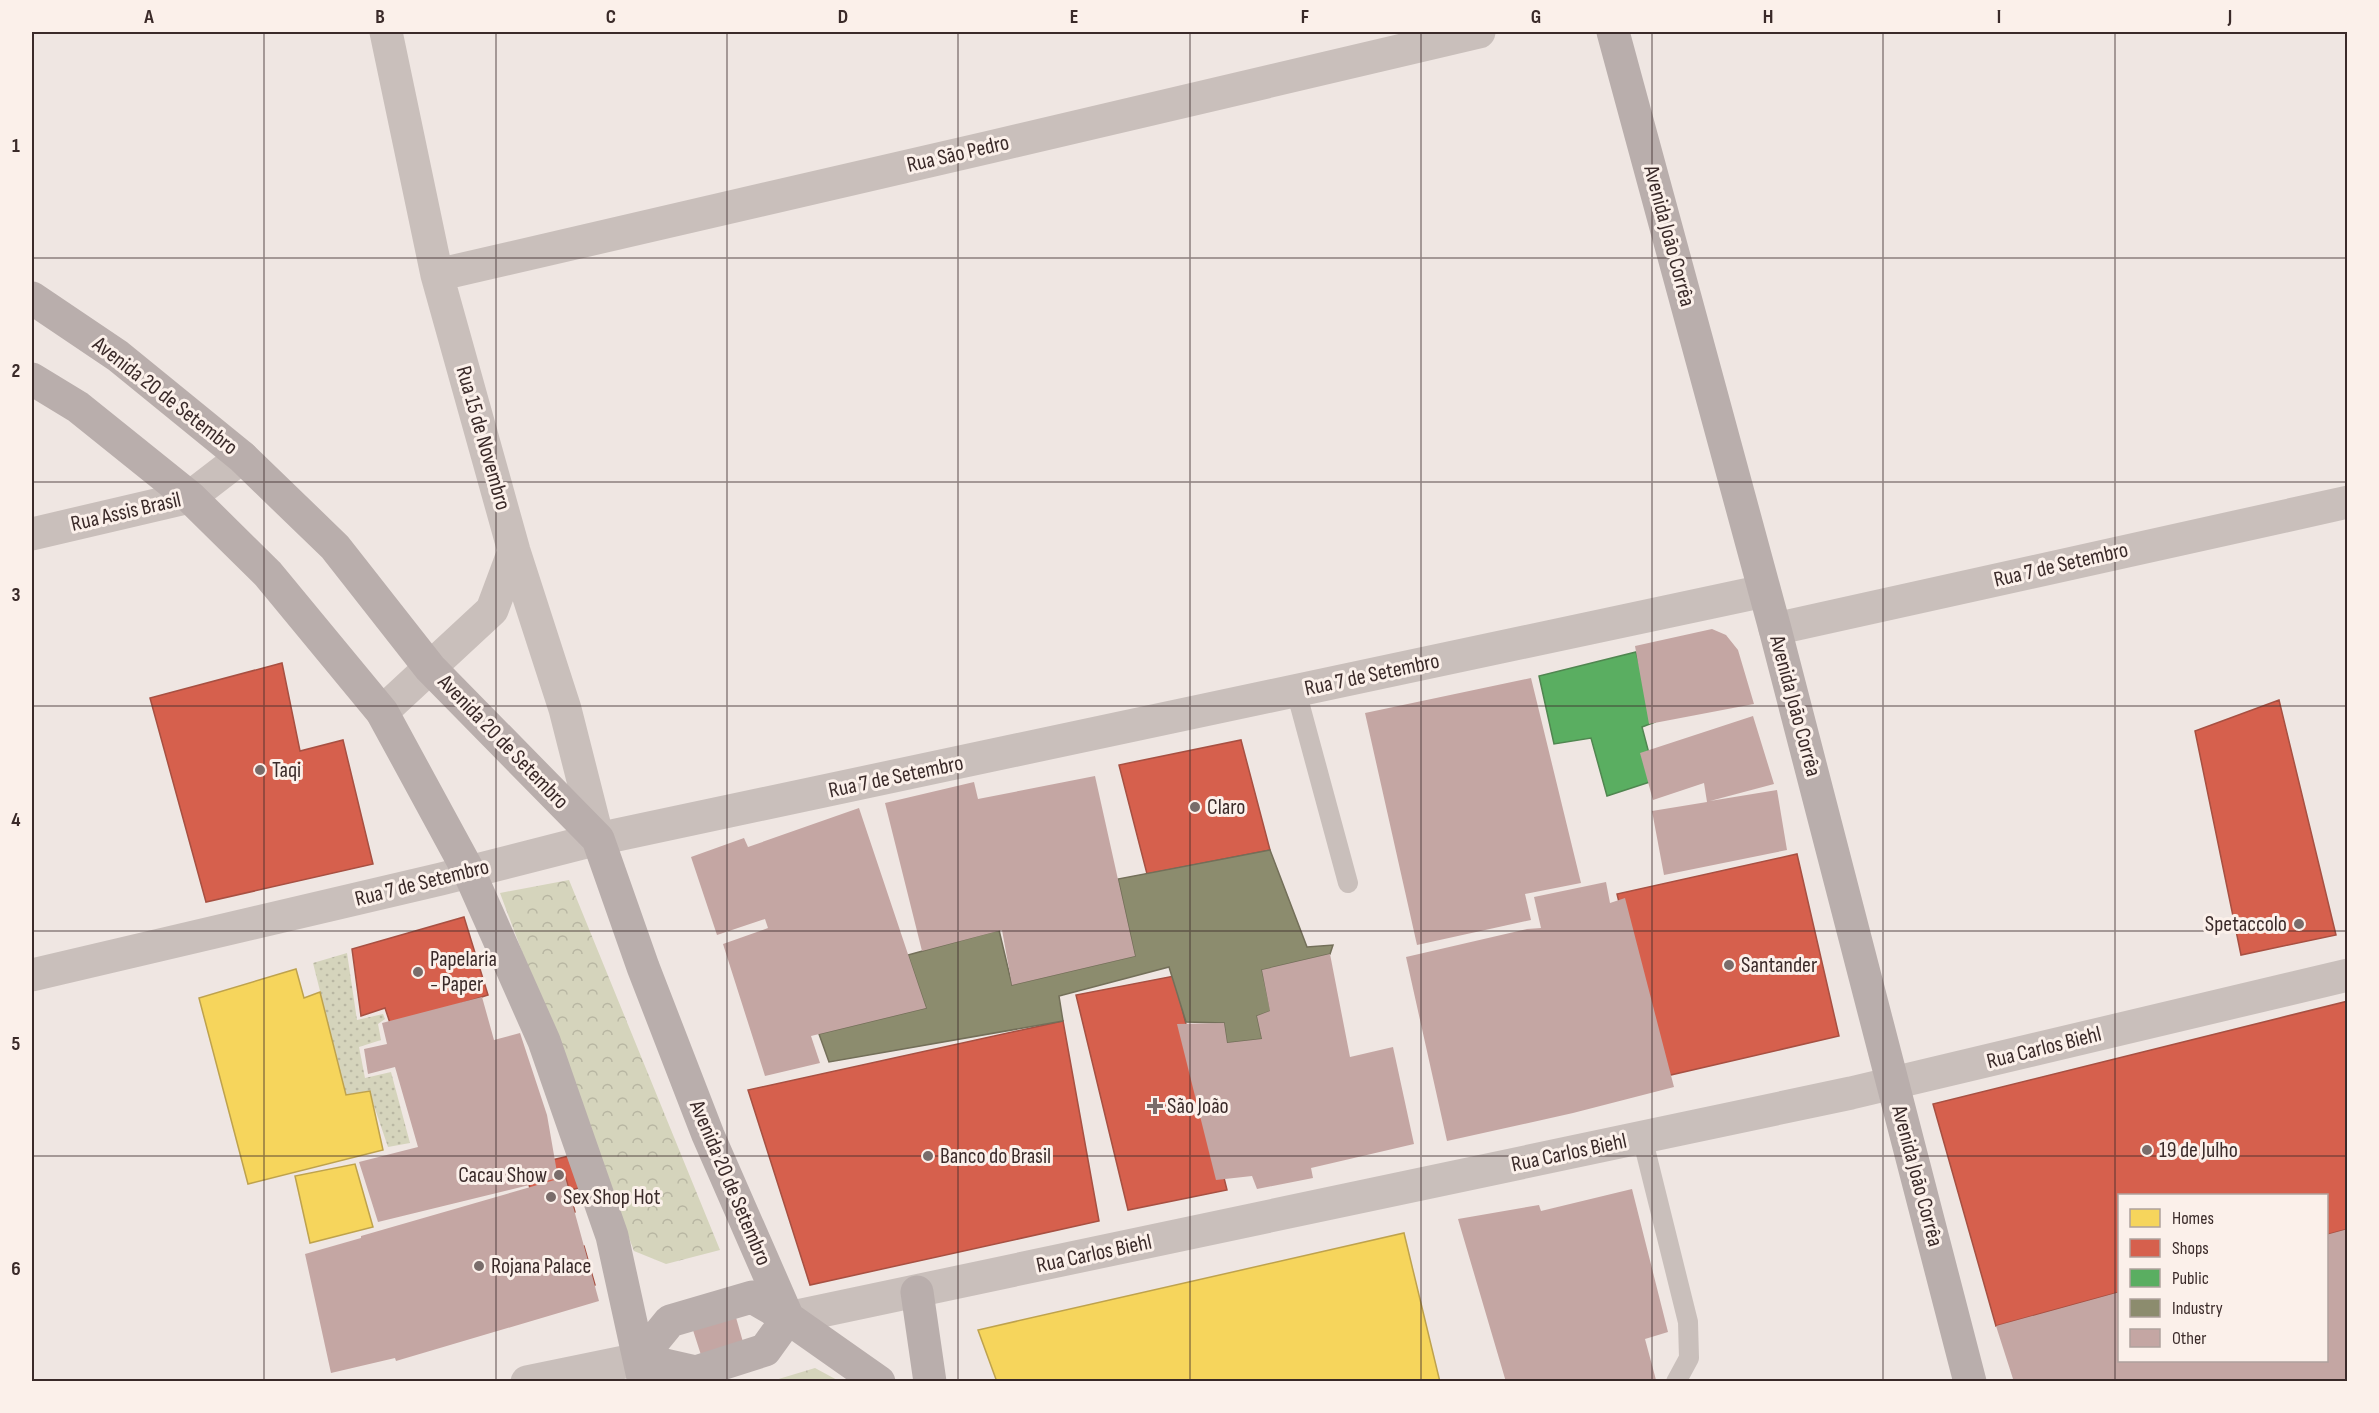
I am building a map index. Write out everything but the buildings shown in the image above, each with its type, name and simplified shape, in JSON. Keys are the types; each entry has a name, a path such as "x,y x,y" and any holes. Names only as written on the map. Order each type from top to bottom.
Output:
{"main road":[{"name":"Avenida João Corrêa","path":"1614,32 1775,629 1970,1382"},
{"name":"Avenida 20 de Setembro","path":"32,298 118,357 242,457 335,547 430,668 598,839 643,967 708,1135 789,1318"},
{"path":"32,379 78,407 190,497 268,574 382,712 469,872 544,1041 612,1236 642,1370 696,1372 765,1350 789,1318"},
{"path":"916,1292 930,1382"},
{"name":"Avenida 20 de Setembro","path":"642,1370 670,1321 752,1297 789,1318 879,1382"}],"street":[{"name":"Rua 15 de Novembro","path":"386,32 437,274 514,551 565,709 598,839"},
{"name":"Rua São Pedro","path":"437,274 1479,32"},
{"name":"Rua Assis Brasil","path":"32,534 190,497 242,457"},
{"name":"Rua 7 de Setembro","path":"1775,629 2348,502"},
{"path":"382,712 492,610 514,551"},
{"name":"Rua 7 de Setembro","path":"32,975 469,872 598,839 1764,591"},
{"name":"Rua Carlos Biehl","path":"789,1318 1893,1083 2348,975"},
{"path":"527,1382 642,1370"}],"lane":[{"path":"1296,691 1348,883"},
{"path":"1642,1137 1689,1322 1689,1358 1676,1382"}],"green space":[{"path":"569,880 720,1250 666,1264 634,1251 500,893"},
{"path":"347,953 357,1020 383,1014 385,1019 378,1024 381,1040 359,1047 365,1078 391,1072 410,1143 388,1147 369,1091 346,1095 313,963"},
{"path":"815,1368 839,1381 772,1381"}],"place":[{"name":"Taqi","path":"260,770"},
{"name":"Claro","path":"1195,807"},
{"name":"Spetaccolo","path":"2299,924"},
{"name":"Santander","path":"1729,965"},
{"name":"Papelaria - Paper","path":"418,972"},
{"name":"São João","path":"1155,1106"},
{"name":"19 de Julho","path":"2147,1150"},
{"name":"Banco do Brasil","path":"928,1156"},
{"name":"Cacau Show","path":"559,1175"},
{"name":"Sex Shop Hot","path":"551,1197"},
{"name":"Rojana Palace","path":"479,1266"}]}
